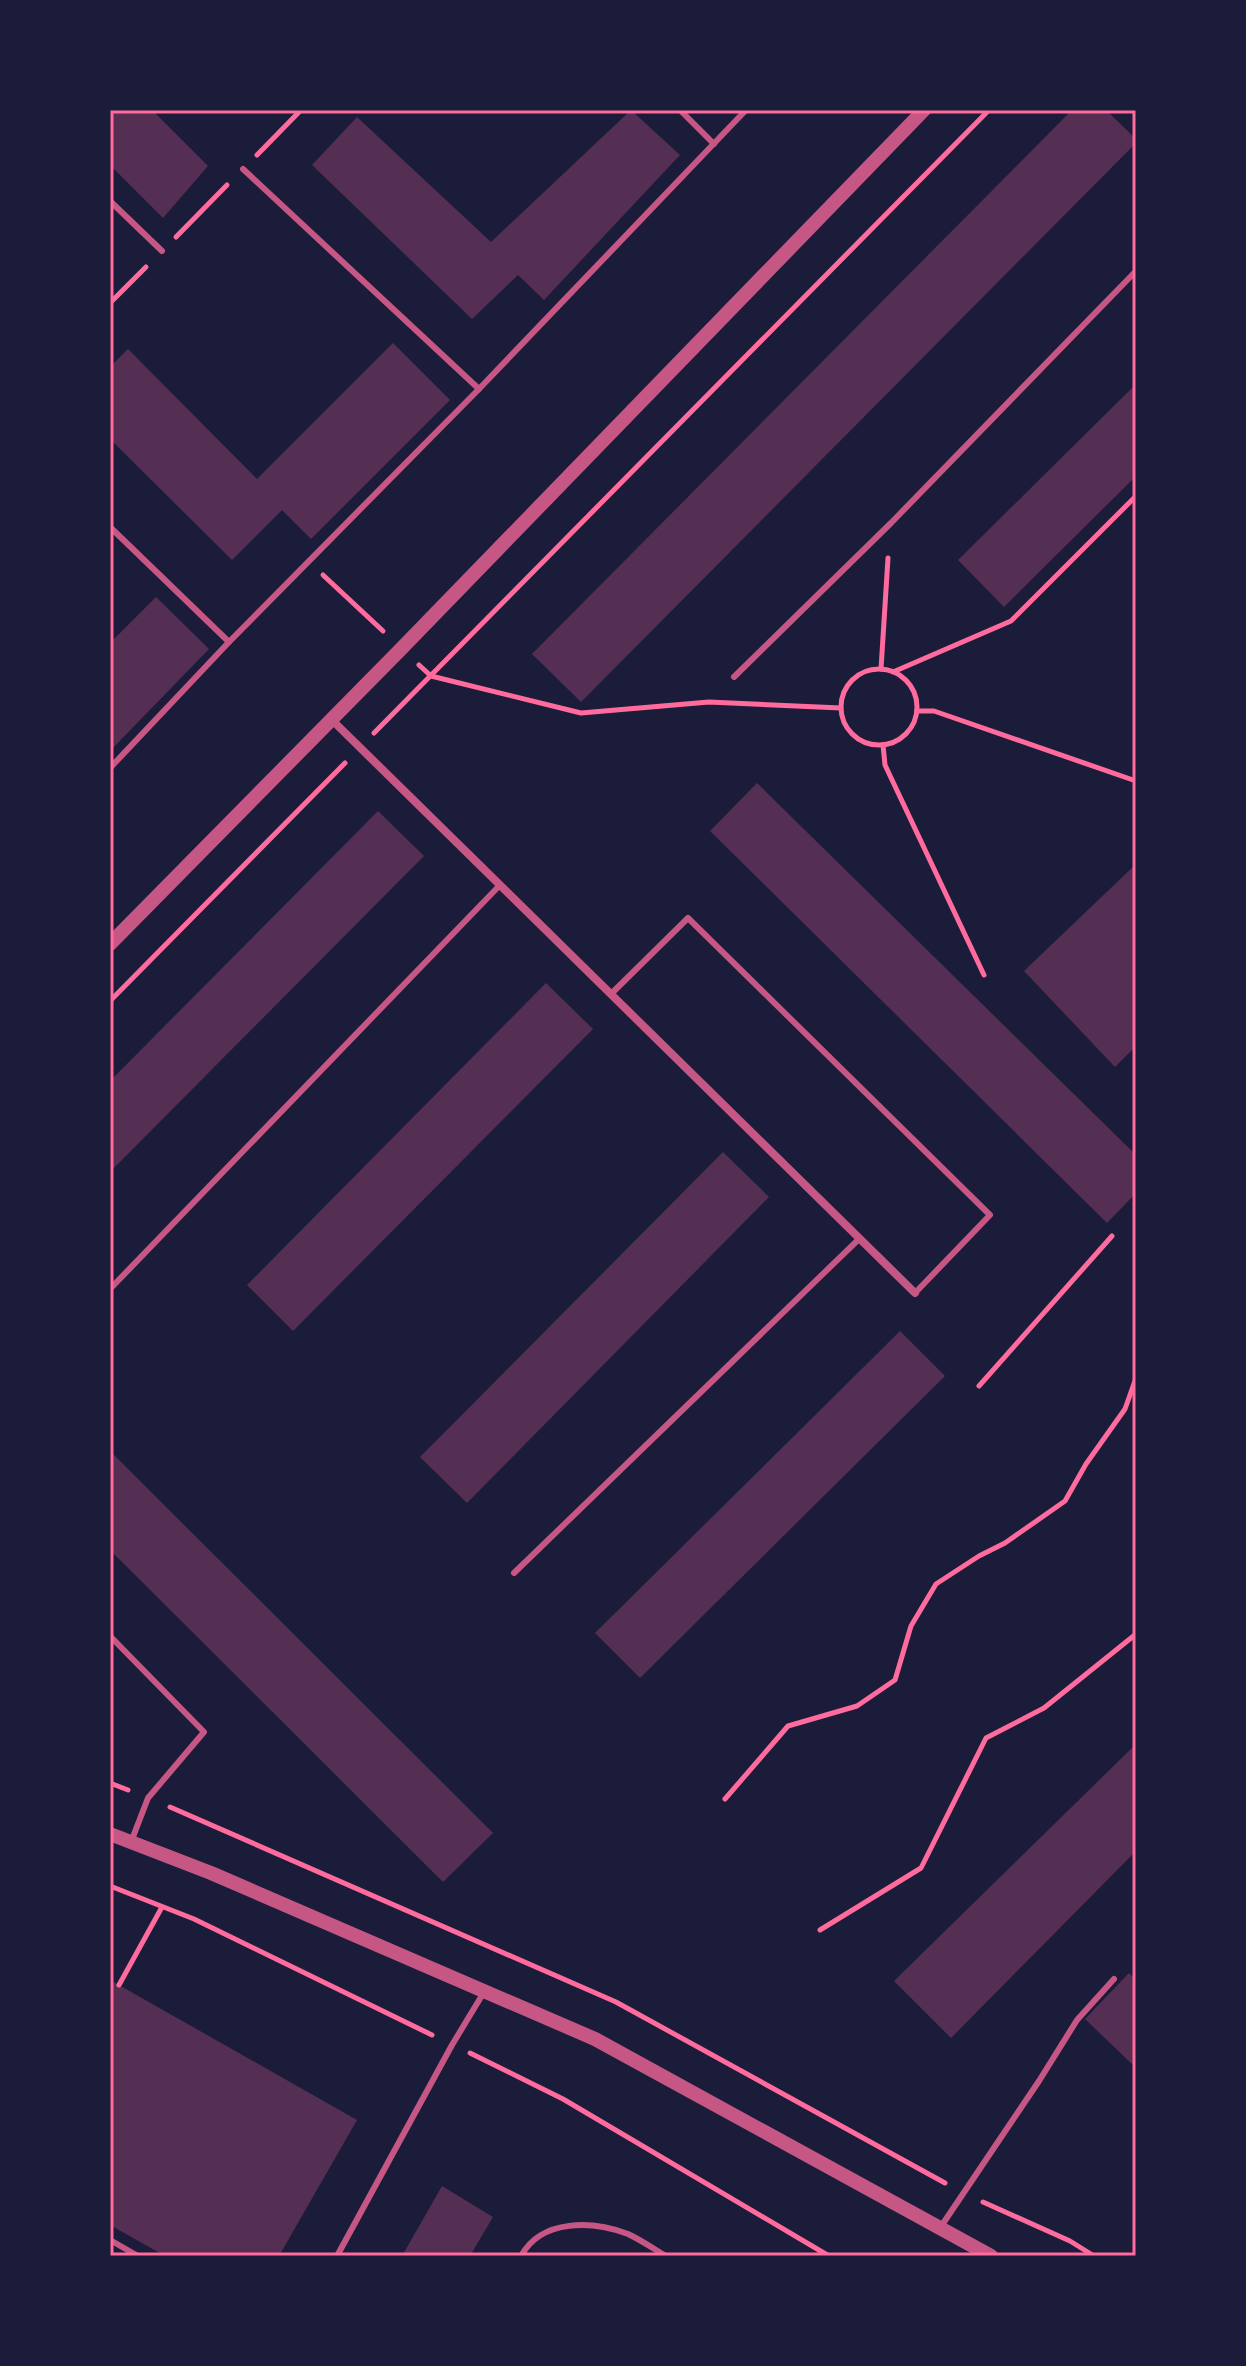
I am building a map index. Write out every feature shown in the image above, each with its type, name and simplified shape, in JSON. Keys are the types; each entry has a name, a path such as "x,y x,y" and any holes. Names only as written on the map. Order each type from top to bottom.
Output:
{"street":[{"path":"110,944 332,720 924,110"},
{"path":"332,720 915,1293"},
{"path":"110,1834 211,1873 595,2039 991,2256"}],"lane":[{"path":"680,110 714,144"},
{"path":"110,768 746,110"},
{"path":"243,169 479,389"},
{"path":"110,201 162,251"},
{"path":"734,677 891,523 1136,271"},
{"path":"110,527 229,642"},
{"path":"110,1289 500,885"},
{"path":"611,994 688,918 923,1149 990,1215 915,1293"},
{"path":"514,1573 859,1239"},
{"path":"110,1636 204,1732 148,1798 131,1842"},
{"path":"940,2228 1077,2020 1114,1979"},
{"path":"337,2256 484,1992"},
{"path":"521,2256 536,2239 553,2229 590,2225 632,2236 666,2256"},
{"path":"110,2240 138,2256"}],"path":[{"path":"110,303 301,110"},
{"path":"110,1001 989,110"},
{"path":"893,672 1011,621 1136,496"},
{"path":"881,669 891,523"},
{"path":"308,562 431,676 581,713 709,702 841,708"},
{"path":"869,670 893,672 912,687 917,711 914,723 906,734 883,745 859,739 850,731 841,708 848,684 869,670"},
{"path":"917,711 934,711 1136,781"},
{"path":"883,745 885,765 984,975"},
{"path":"979,1386 1112,1236"},
{"path":"725,1799 788,1726 857,1706 895,1680 911,1626 936,1584 1005,1543 1065,1501 1086,1464 1125,1409 1136,1378"},
{"path":"820,1930 921,1868 986,1738 1044,1708 1136,1634"},
{"path":"110,1783 227,1830 616,2002 963,2193 1070,2241 1094,2256"},
{"path":"110,1886 194,1919 563,2099 829,2256"},
{"path":"119,1985 162,1907"}],"building":[{"path":"110,110 152,110 208,166 163,218 110,165"},
{"path":"631,110 680,155 544,300 518,275 472,319 312,165 357,117 491,242"},
{"path":"1072,110 1106,110 1136,139 1136,143 581,702 532,654"},
{"path":"393,343 450,400 311,539 282,510 232,560 110,439 110,367 128,349 257,479"},
{"path":"1136,384 1136,476 1004,607 958,560"},
{"path":"156,597 209,649 110,751 110,643"},
{"path":"757,783 1136,1155 1136,1193 1107,1223 710,831"},
{"path":"378,811 424,856 110,1172 110,1081"},
{"path":"1136,864 1136,1046 1115,1067 1024,971"},
{"path":"546,983 593,1029 293,1331 247,1285"},
{"path":"723,1152 769,1197 467,1503 420,1457"},
{"path":"900,1331 945,1376 640,1678 595,1633"},
{"path":"110,1451 493,1833 443,1882 110,1550"},
{"path":"1136,1744 1136,1851 951,2038 894,1981"},
{"path":"1129,1973 1136,1980 1134,2066 1085,2019"},
{"path":"110,1980 357,2120 279,2256 165,2256 110,2225"},
{"path":"442,2186 493,2217 470,2256 402,2256"}]}
